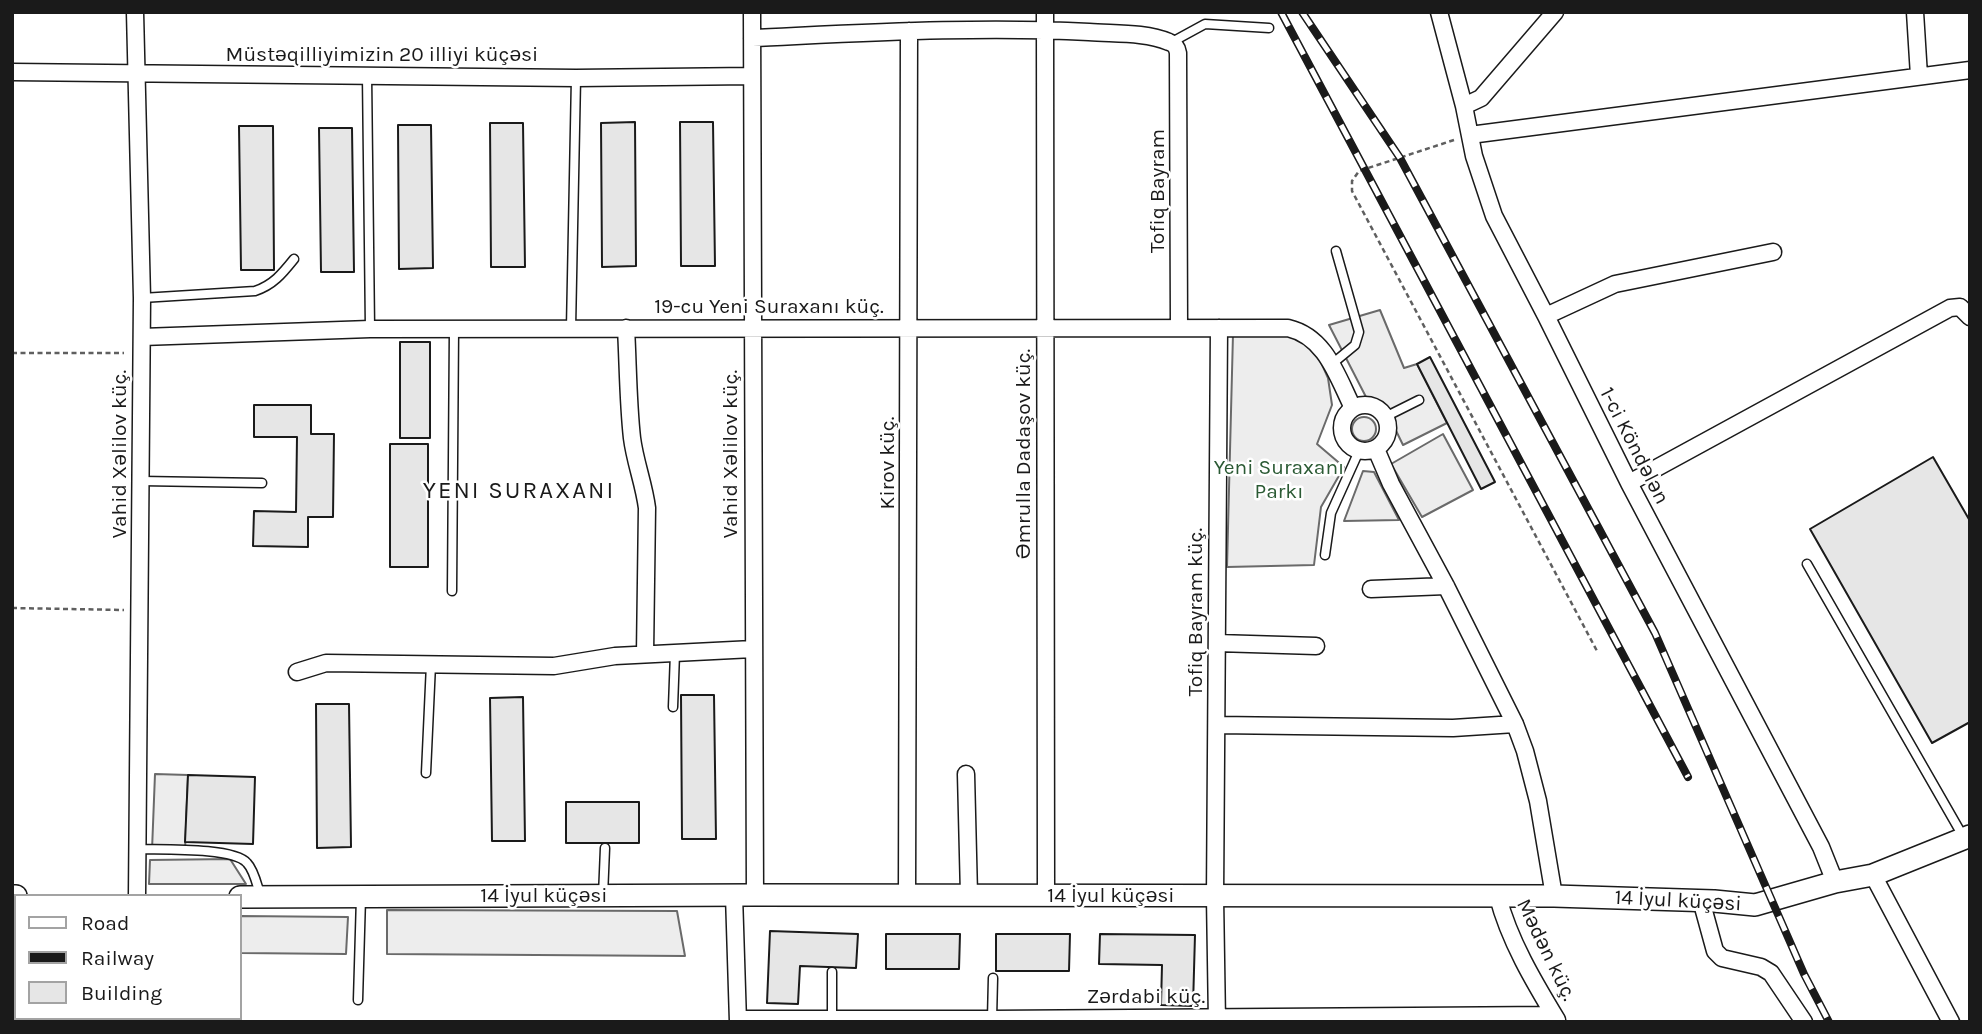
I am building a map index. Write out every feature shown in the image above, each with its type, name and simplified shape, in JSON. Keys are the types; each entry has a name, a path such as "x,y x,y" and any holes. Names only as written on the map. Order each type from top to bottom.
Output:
{"street":[{"name":"Vahid Xəlilov küç.","path":"135,12 142,298 136,894"},
{"name":"Vahid Xəlilov küç.","path":"738,1020 753,649 752,12"},
{"name":"Əmrulla Dadaşov küç.","path":"1045,12 1046,896"},
{"name":"1-ci Köndələn","path":"1439,12 1482,184 1494,216 1629,483 1821,847 1835,882"},
{"path":"1464,106 1480,97 1555,12"},
{"path":"1915,12 1919,76"},
{"path":"752,38 909,31 1045,30 1139,35 1175,48"},
{"name":"Kirov küç.","path":"907,895 909,31"},
{"name":"Tofiq Bayram","path":"1175,48 1179,328"},
{"path":"1470,135 1970,70"},
{"name":"Müstəqilliyimizin 20 illiyi küçəsi","path":"12,72 576,78 751,76"},
{"path":"1546,316 1615,284 1773,251"},
{"path":"1629,483 1950,308 1960,307 1970,317"},
{"path":"626,328 632,437 647,508 645,654"},
{"name":"Tofiq Bayram küç.","path":"1217,1020 1219,328"},
{"name":"19-cu Yeni Suraxanı küç.","path":"142,345 370,329 1288,328 1299,331 1318,343 1332,364 1353,408"},
{"path":"1371,406 1385,417 1387,434 1376,449 1359,451 1344,440 1342,422 1353,408 1371,406"},
{"path":"1376,449 1391,484 1515,724 1538,801 1554,896"},
{"path":"1371,589 1446,586"},
{"path":"1217,643 1316,646"},
{"path":"298,671 326,663 554,666 615,656 753,649"},
{"path":"1217,726 1453,728 1515,724"},
{"path":"966,774 970,895"},
{"name":"14 İyul küçəsi","path":"250,897 1554,896 1701,900 1755,905 1835,882 1873,875 1967,837"},
{"path":"1873,875 1951,1022"},
{"name":"Mədən küç.","path":"1498,897 1512,936 1555,1018"},
{"path":"1701,900 1715,951 1722,958 1761,967 1770,973 1804,1022"},
{"name":"Zərdabi küç.","path":"738,1020 1555,1018"}],"lane":[{"path":"1175,48 1205,24 1269,28"},
{"path":"367,75 370,329"},
{"path":"571,328 576,78"},
{"path":"1332,364 1355,345 1359,332 1336,251"},
{"path":"142,298 254,291 279,278 293,259"},
{"path":"452,591 454,329"},
{"path":"1385,417 1419,400"},
{"path":"1325,555 1331,513 1359,451"},
{"path":"141,481 262,483"},
{"path":"1807,564 1967,837"},
{"path":"673,707 675,653"},
{"path":"426,773 431,664"},
{"path":"603,895 605,848"},
{"path":"137,849 239,856 248,864 250,897"},
{"path":"358,1000 361,897"},
{"path":"832,972 832,1019"},
{"path":"992,1019 993,978"}],"path":[{"path":"1470,135 1359,171 1352,181 1352,191 1597,651"},
{"path":"12,353 142,345"},
{"path":"12,608 140,610"}],"shaded area":[{"path":"1380,310 1404,368 1417,364 1447,423 1403,445 1384,406 1366,397 1329,325"},
{"name":"Yeni Suraxanı Parkı","path":"1275,332 1298,338 1316,351 1328,378 1332,405 1317,444 1344,467 1321,507 1314,565 1227,567 1233,334"},
{"path":"1364,417 1375,424 1376,429 1369,440 1364,441 1353,434 1352,429 1359,418"},
{"path":"1443,434 1473,490 1422,517 1391,464"},
{"path":"1363,471 1374,472 1399,520 1344,521"},
{"path":"155,774 188,775 185,851 152,850"},
{"path":"230,859 246,884 149,884 150,860"},
{"path":"387,910 677,911 685,956 387,954"},
{"path":"242,916 348,917 346,954 242,953"}],"building":[{"path":"635,122 636,266 602,267 601,123"},
{"path":"680,122 713,122 715,266 681,266"},
{"path":"490,123 523,123 525,267 491,267"},
{"path":"398,125 431,125 433,268 399,269"},
{"path":"239,126 273,126 274,270 241,270"},
{"path":"319,128 352,128 354,272 321,272"},
{"path":"400,342 430,342 430,438 400,438"},
{"path":"1430,357 1495,482 1481,489 1417,364"},
{"path":"254,405 311,405 311,434 334,434 333,517 308,517 308,547 253,546 254,511 296,512 297,437 254,437"},
{"path":"390,444 428,444 428,567 390,567"},
{"path":"1933,457 1970,521 1970,722 1932,743 1810,529"},
{"path":"681,695 714,695 716,839 682,839"},
{"path":"523,697 525,841 492,841 490,698"},
{"path":"316,704 349,704 351,847 317,848"},
{"path":"188,775 255,777 253,844 185,842"},
{"path":"566,802 639,802 639,843 566,843"},
{"path":"770,931 858,934 856,968 800,966 798,1004 767,1003"},
{"path":"886,934 960,934 959,969 886,969"},
{"path":"996,934 1070,934 1069,971 996,971"},
{"path":"1100,934 1195,935 1193,1006 1161,1005 1162,965 1099,964"},
{"path":"14,949 14,1020 52,1022 12,1022"}],"railway":[{"path":"1281,12 1688,777"},
{"path":"1302,12 1400,158 1655,633 1804,974 1829,1022"}],"district":[{"name":"YENI SURAXANI","path":"519,491"}]}
